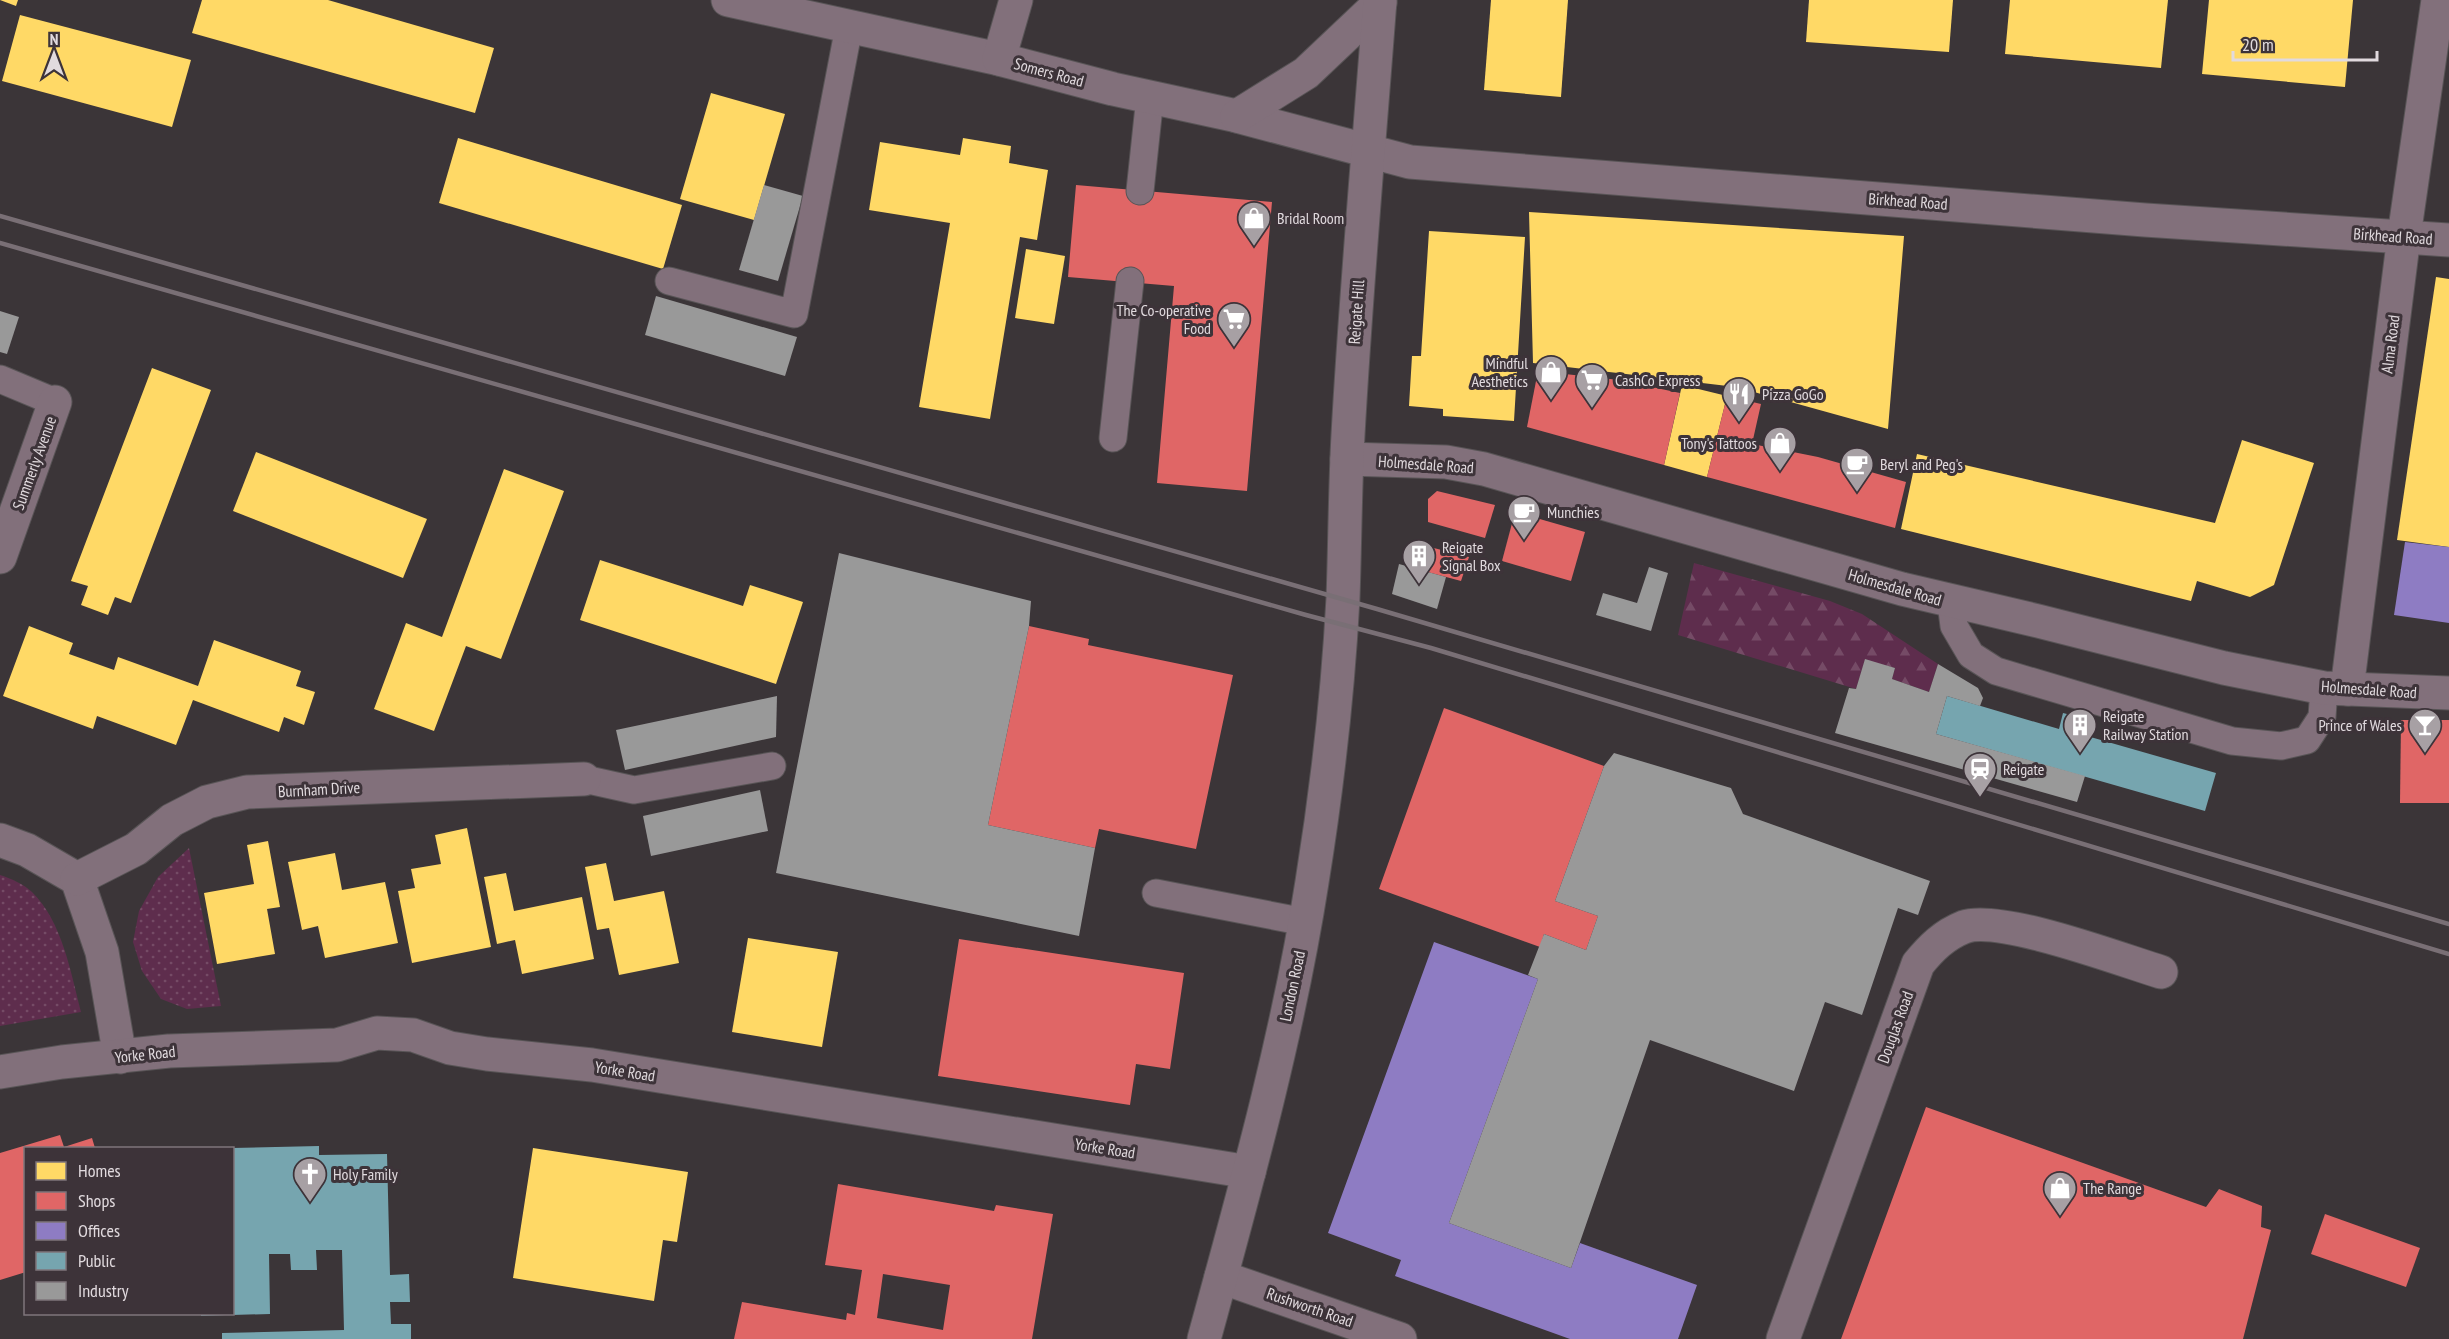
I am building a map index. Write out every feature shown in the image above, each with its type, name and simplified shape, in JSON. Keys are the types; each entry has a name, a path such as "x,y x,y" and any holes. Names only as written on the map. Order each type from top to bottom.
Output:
{"street":[{"name":"Somers Road","path":"728,0 999,59 1237,116 1368,152"},
{"path":"999,59 1016,0"},
{"name":"Alma Road","path":"2335,688 2438,0"},
{"path":"1237,116 1306,73 1380,2"},
{"name":"Reigate Hill","path":"1341,625 1347,459 1380,2"},
{"name":"Birkhead Road","path":"1368,152 1410,162 2145,220 2449,240"},
{"name":"Summerly Avenue","path":"0,557 55,402"},
{"name":"Holmesdale Road","path":"1347,459 1446,462 1484,469 1951,602 2038,621 2224,668 2335,688 2449,693"},
{"name":"London Road","path":"1204,1339 1249,1172 1290,999 1305,921 1320,828 1341,625"},
{"name":"Burnham Drive","path":"78,879 136,849 172,820 198,806 247,792 584,779"},
{"path":"0,840 27,850 78,879 102,952 120,1057"},
{"name":"Douglas Road","path":"1783,1339 1918,964 1935,943 1966,926 2000,926 2066,942 2161,972"},
{"name":"Yorke Road","path":"0,1072 62,1062 169,1051 337,1044 377,1033 397,1033 413,1035 450,1048 603,1067 1249,1172"},
{"name":"Rushworth Road","path":"1221,1277 1400,1339"}],"lane":[{"path":"669,282 794,314 849,27"},
{"path":"1140,191 1150,97"},
{"path":"1113,438 1130,282"},
{"path":"0,379 55,402"},
{"path":"1951,602 1954,626 1971,655 1996,671 2232,741 2281,746 2307,740 2322,717 2335,688"},
{"path":"584,779 634,790 772,766"},
{"path":"1156,893 1305,921"}],"green space":[{"path":"1694,563 1830,601 1862,614 1938,664 1929,692 1892,679 1895,668 1865,660 1856,689 1678,635"},
{"path":"189,848 221,1006 187,1009 161,999 142,971 133,942 139,911 158,877"},
{"path":"0,875 29,889 51,918 64,948 81,1012 0,1026"}],"building: Homes":[{"path":"0,0 18,0 16,6"},
{"path":"202,0 328,0 494,48 475,113 192,33"},
{"path":"1491,0 1568,0 1561,97 1484,90"},
{"path":"1809,0 1953,0 1949,52 1806,42"},
{"path":"2010,0 2168,0 2161,68 2005,54"},
{"path":"2209,0 2353,0 2345,87 2202,74"},
{"path":"20,15 191,60 172,127 2,81"},
{"path":"711,93 785,114 754,220 680,199"},
{"path":"458,138 682,205 663,269 439,203"},
{"path":"963,138 1011,146 1009,163 1048,170 1037,240 1020,237 990,419 919,407 950,223 869,210 880,142 960,155"},
{"path":"1529,212 1904,236 1888,429 1736,387 1533,363"},
{"path":"1429,231 1525,237 1514,421 1443,416 1443,409 1409,406 1412,356 1421,356"},
{"path":"1026,249 1065,256 1054,324 1015,318"},
{"path":"2436,277 2449,279 2449,547 2397,540"},
{"path":"152,368 211,390 131,603 115,597 108,615 81,605 88,586 71,581"},
{"path":"1682,385 1727,396 1707,477 1664,465"},
{"path":"2242,440 2314,463 2274,585 2250,597 2197,581 2191,601 1901,529 1917,454 2215,523"},
{"path":"256,452 427,519 403,578 233,511"},
{"path":"504,469 564,491 501,659 466,646 434,731 374,709 406,623 442,637"},
{"path":"600,560 743,606 750,585 803,602 776,684 580,620"},
{"path":"29,626 73,643 69,654 114,670 118,657 198,686 214,640 301,671 296,686 315,692 304,725 284,717 279,732 193,700 176,745 97,716 93,729 3,696"},
{"path":"467,828 491,947 412,963 398,891 415,888 411,869 441,864 435,835"},
{"path":"268,841 280,907 267,909 275,954 217,964 204,893 254,884 247,845"},
{"path":"335,853 342,890 385,882 398,943 325,958 318,926 302,930 288,862"},
{"path":"606,863 614,901 664,891 679,963 619,975 609,928 597,930 585,867"},
{"path":"506,873 514,911 582,897 594,959 522,974 515,940 497,944 484,877"},
{"path":"748,938 838,952 822,1047 732,1032"},
{"path":"533,1148 688,1172 677,1242 663,1240 654,1301 513,1278"}],"building: Shops":[{"path":"1076,185 1272,202 1247,491 1157,483 1174,286 1068,277"},
{"path":"1538,371 1619,380 1680,393 1664,465 1527,427"},
{"path":"1727,396 1761,404 1752,444 1818,457 1906,482 1895,528 1707,477"},
{"path":"1437,491 1495,505 1485,538 1428,522 1428,499"},
{"path":"1515,512 1585,532 1571,581 1502,561"},
{"path":"1426,546 1469,557 1461,581 1424,571"},
{"path":"1029,626 1089,639 1088,645 1233,675 1196,849 1099,829 1095,848 988,825"},
{"path":"1444,708 1604,766 1555,901 1598,916 1586,950 1544,934 1540,947 1379,889"},
{"name":"Prince of Wales","path":"2401,720 2449,720 2449,803 2400,803"},
{"path":"959,939 1184,973 1170,1069 1136,1064 1130,1105 938,1076"},
{"name":"The Range","path":"1926,1107 2206,1207 2219,1189 2262,1206 2261,1227 2271,1230 2243,1339 1841,1339"},
{"path":"60,1135 64,1147 24,1147 24,1273 0,1280 0,1153"},
{"path":"92,1138 95,1147 64,1147"},
{"path":"838,1184 994,1211 996,1205 1053,1214 1032,1339 734,1339 742,1302 846,1320 847,1313 855,1315 862,1270 825,1265","holes":["883,1274 950,1285 943,1330 877,1318"]},
{"path":"2325,1214 2420,1248 2406,1287 2311,1254"}],"building: Offices":[{"path":"2405,542 2449,547 2449,623 2394,615"},
{"path":"1434,942 1538,979 1449,1223 1571,1268 1580,1243 1697,1285 1678,1339 1570,1339 1395,1276 1401,1260 1328,1233"}],"building: Public":[{"name":"Reigate Railway Station","path":"1947,696 2059,729 2063,713 2075,716 2091,721 2087,736 2216,773 2205,811 1936,734"},
{"name":"Holy Family","path":"319,1146 319,1155 387,1154 390,1275 409,1274 410,1302 390,1302 391,1324 411,1324 411,1339 222,1339 222,1333 344,1330 342,1250 316,1250 317,1270 291,1270 290,1254 269,1254 270,1314 234,1315 234,1148"}],"building: Industry":[{"path":"764,185 803,196 778,281 739,270"},
{"path":"656,296 797,337 785,376 645,335"},
{"path":"0,311 19,317 7,354 0,352"},
{"path":"839,553 1031,601 1029,626 988,825 1095,848 1079,936 776,873"},
{"name":"Reigate Signal Box","path":"1399,564 1446,577 1437,609 1392,594"},
{"path":"1649,567 1668,573 1651,631 1596,615 1603,593 1637,603"},
{"path":"1865,659 1895,668 1892,679 1929,692 1938,664 1978,688 1983,698 1980,706 1947,696 1936,734 2085,776 2077,802 1835,733 1849,688 1856,689"},
{"path":"777,696 776,737 625,770 616,730"},
{"path":"1614,753 1731,788 1743,814 1930,881 1918,915 1898,908 1862,1015 1825,1002 1794,1091 1650,1040 1571,1268 1449,1223 1538,979 1528,975 1544,934 1586,950 1598,916 1555,901 1604,766"},
{"path":"760,790 768,831 651,856 643,816"}],"railway":[{"path":"0,216 1377,609 2449,924"},
{"path":"0,243 1306,615 1431,648 2449,954"}],"place":[{"name":"Bridal Room","path":"1254,247"},
{"name":"The Co-operative Food","path":"1234,348"},
{"name":"Mindful Aesthetics","path":"1551,401"},
{"name":"CashCo Express","path":"1592,409"},
{"name":"Pizza GoGo","path":"1739,423"},
{"name":"Tony's Tattoos","path":"1780,472"},
{"name":"Beryl and Peg's","path":"1857,493"},
{"name":"Munchies","path":"1524,541"},
{"name":"Reigate Signal Box","path":"1419,585"},
{"name":"Reigate Railway Station","path":"2080,754"},
{"name":"Prince of Wales","path":"2425,754"},
{"name":"Reigate","path":"1980,798"},
{"name":"Holy Family","path":"310,1203"},
{"name":"The Range","path":"2060,1217"}]}
